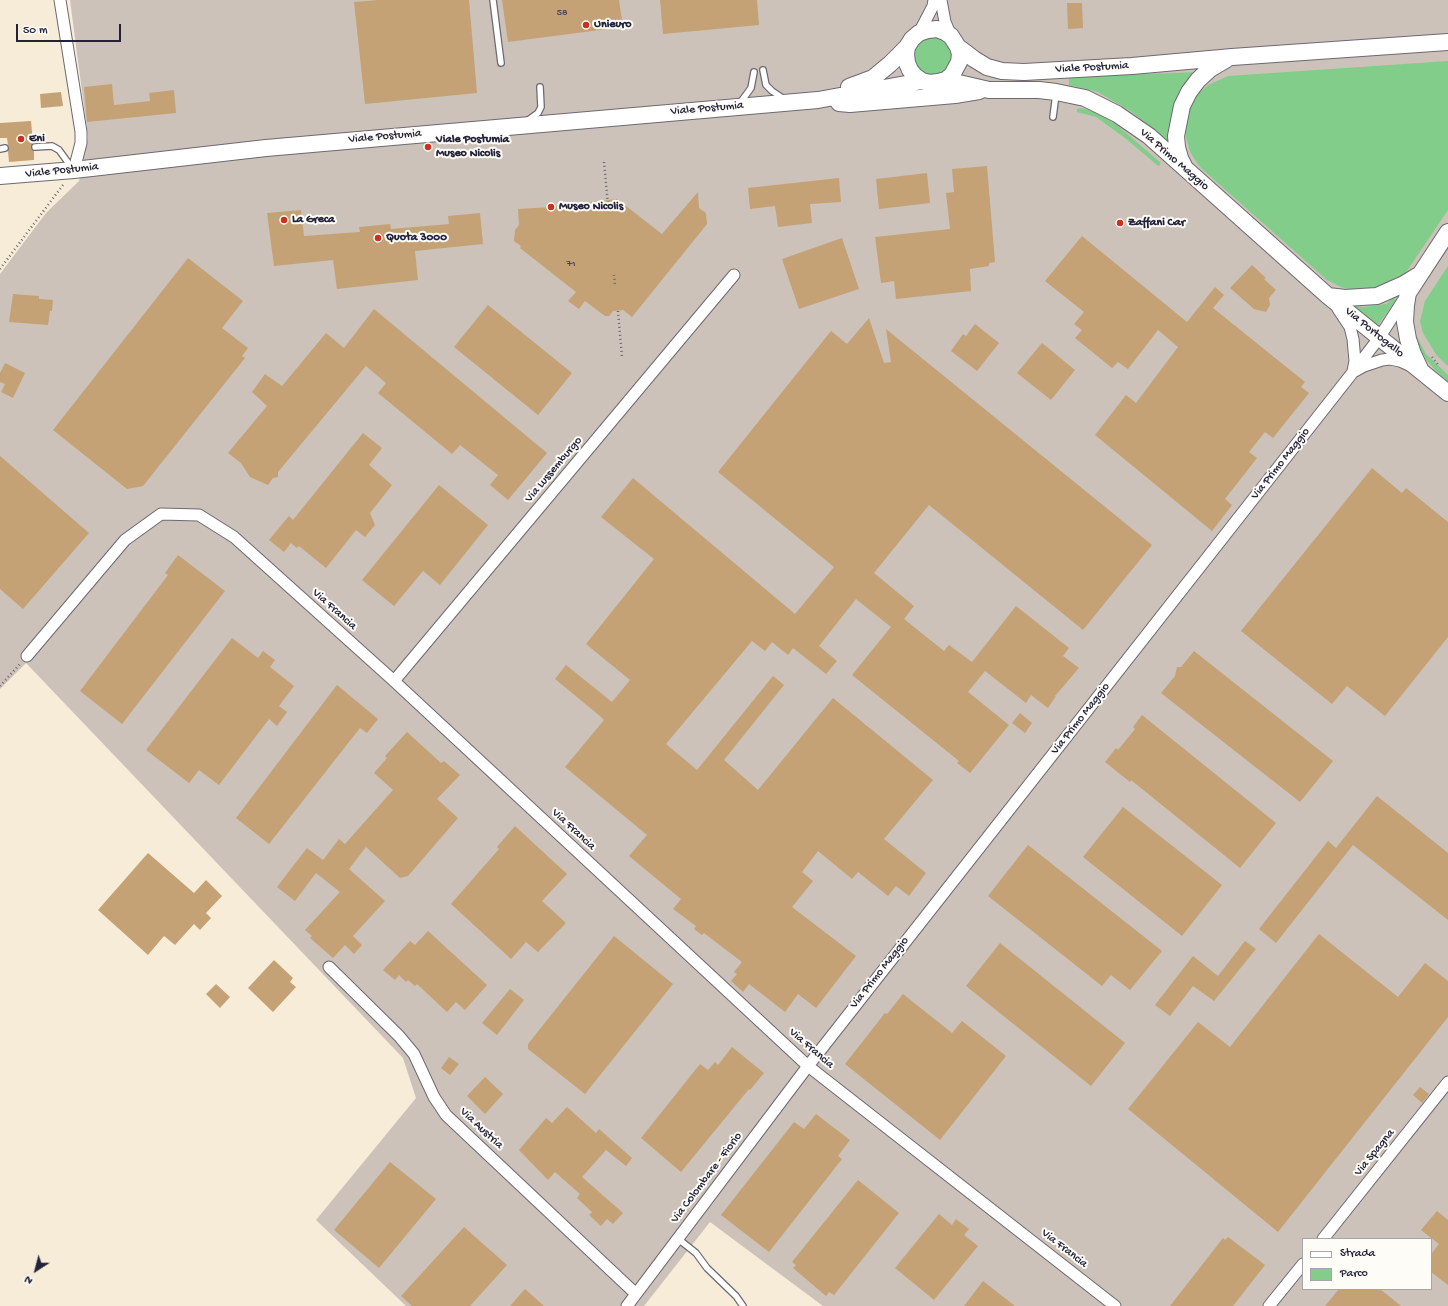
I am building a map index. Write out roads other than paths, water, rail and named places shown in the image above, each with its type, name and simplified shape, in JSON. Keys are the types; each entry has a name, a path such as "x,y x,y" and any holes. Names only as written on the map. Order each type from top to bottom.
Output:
{"main road":[{"name":"Viale Postumia","path":"818,100 873,78 908,47 912,39 919,33 936,29 945,32 974,59 987,67 1002,71 1024,72 1132,66 1232,57 1446,43"},
{"path":"946,80 957,69 959,62 960,54 954,41"},
{"path":"908,47 906,58 910,70 922,81"},
{"name":"Viale Postumia","path":"1187,171 1180,158 1176,136 1182,106 1189,92 1198,80 1220,62 1232,57"},
{"name":"Viale Postumia","path":"0,176 74,170 266,148 818,100 922,81 930,83 946,80 989,90"},
{"name":"Viale Postumia","path":"818,100 850,104 955,95 989,90"},
{"name":"Via Primo Maggio","path":"989,90 1039,90 1056,92 1085,98 1116,114 1149,136 1328,296"},
{"path":"1328,296 1345,298 1377,296 1404,284 1418,276 1448,232"},
{"name":"Via Portogallo","path":"1418,276 1408,293 1405,322 1413,354 1420,371"},
{"name":"Via Portogallo","path":"1328,296 1448,393"}],"street":[{"path":"60,0 81,132 81,143 74,170"},
{"path":"919,33 933,6 934,0"},
{"path":"941,0 945,22 954,41"},
{"name":"Via Lussemburgo","path":"394,681 734,275"},
{"name":"Via Primo Maggio","path":"808,1066 1353,372 1379,338 1408,293"},
{"name":"Via Primo Maggio","path":"1328,296 1342,313 1350,326 1354,354 1353,372"},
{"name":"Via Primo Maggio","path":"1353,372 1373,362 1390,360 1400,361 1420,371"},
{"name":"Via Francia","path":"27,656 124,540 161,514 199,515 234,536 394,681 808,1066 1115,1306"},
{"name":"Via Austria","path":"329,967 399,1036 414,1054 434,1097 446,1115 636,1294"},
{"name":"Via Colombare - Fiorio","path":"627,1306 808,1066"},
{"name":"Via Spagna","path":"1324,1238 1448,1082"},
{"path":"1269,1306 1302,1265"}],"lane":[{"path":"493,0 501,63"},
{"path":"763,70 766,84 772,91 790,102"},
{"path":"738,106 751,88 754,72"},
{"path":"517,126 529,120 538,113 541,107 540,87"},
{"path":"1053,117 1056,92"},
{"path":"35,147 52,146 59,150 74,170"},
{"path":"678,1238 696,1253 707,1268 736,1296 743,1306"}],"place":[{"name":"Unieuro","path":"586,25"},
{"name":"Eni","path":"21,139"},
{"name":"Viale Postumia Museo Nicolis","path":"428,147"},
{"name":"Museo Nicolis","path":"551,207"},
{"name":"La Greca","path":"284,220"},
{"name":"Zaffani Car","path":"1120,223"},
{"name":"Quota 3000","path":"378,238"}]}
